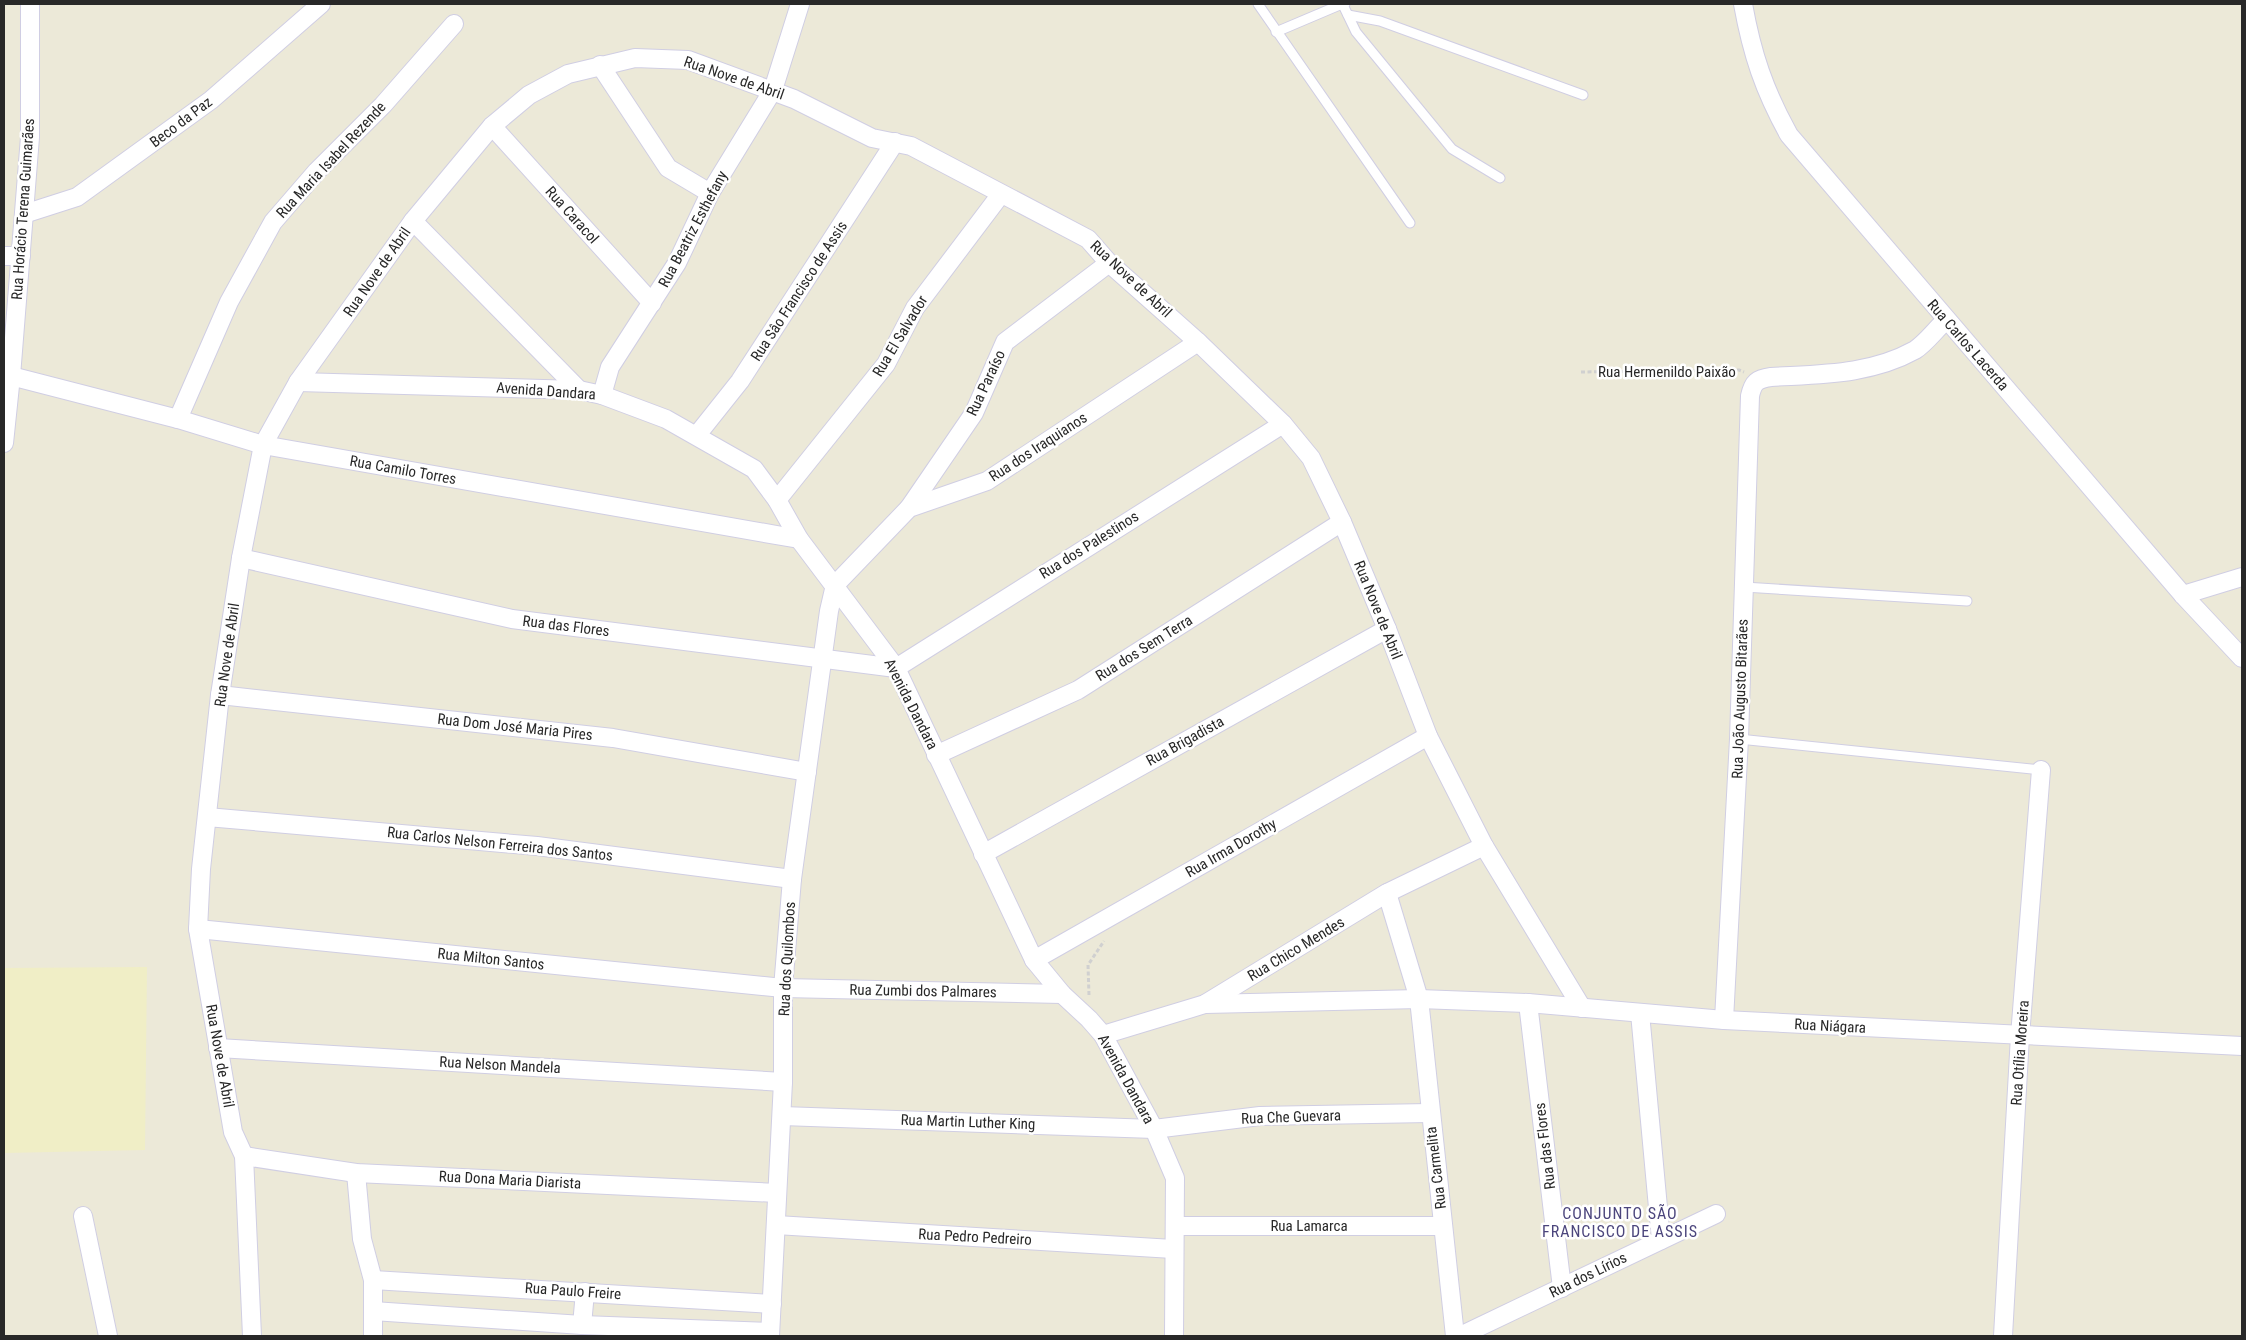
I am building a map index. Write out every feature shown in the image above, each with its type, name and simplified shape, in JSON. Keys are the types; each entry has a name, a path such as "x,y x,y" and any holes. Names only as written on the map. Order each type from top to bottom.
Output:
{"street":[{"name":"Rua Horácio Terena Guimarães","path":"4,443 22,256 30,137 30,4"},
{"name":"Beco da Paz","path":"24,214 77,198 211,100 321,4"},
{"name":"Rua Beatriz Esthefany","path":"602,395 610,367 677,263 710,193 773,90 800,4"},
{"name":"Rua Carlos Lacerda","path":"1743,4 1750,42 1768,98 1788,135 2182,595 2242,658"},
{"name":"Rua Maria Isabel Rezende","path":"178,419 229,302 273,222 317,171 383,105 454,24"},
{"name":"Rua Nove de Abril","path":"252,1336 244,1156 234,1132 198,929 201,869 220,695 241,558 263,445 298,382 413,221 492,126 529,95 568,74 600,65 636,58 688,60 794,98 872,138 911,146 1088,239 1109,263 1198,342 1283,424 1311,458 1342,522 1428,736 1484,846 1582,1008"},
{"path":"600,65 668,168 710,193"},
{"name":"Rua Caracol","path":"492,126 652,303"},
{"name":"Rua Sâo Francisco de Assis","path":"697,435 740,381 895,142"},
{"name":"Rua El Salvador","path":"777,500 886,364 915,308 1000,194"},
{"path":"413,221 579,390"},
{"path":"4,256 22,256"},
{"name":"Rua Paraíso","path":"910,508 974,413 1005,342 1109,263"},
{"name":"Rua Hermenildo Paixão","path":"1758,379 1853,372 1883,364 1916,349 1946,320"},
{"name":"Rua dos Iraquianos","path":"835,585 910,508 987,481 1198,342"},
{"name":"Rua Camilo Torres","path":"11,376 178,419 263,445 799,539"},
{"name":"Rua João Augusto Bitarães","path":"1724,1020 1739,739 1750,396 1752,386 1758,379"},
{"name":"Avenida Dandara","path":"298,382 579,390 602,395 666,419 754,469 777,500 799,539 896,668 1034,960 1062,994 1103,1035 1154,1129 1175,1178 1176,1334"},
{"name":"Rua dos Palestinos","path":"896,668 1283,424"},
{"name":"Rua dos Sem Terra","path":"936,755 1078,690 1342,522"},
{"name":"Rua das Flores","path":"241,558 512,619 896,668"},
{"path":"2182,595 2242,577"},
{"name":"Rua dos Quilombos","path":"770,1334 782,1116 783,988 792,879 835,585"},
{"name":"Rua Brigadista","path":"983,854 1386,628"},
{"name":"Rua Dom José Maria Pires","path":"220,695 614,738 807,772"},
{"name":"Rua Irma Dorothy","path":"1034,960 1428,736"},
{"name":"Rua Otília Moreira","path":"2003,1336 2020,1036 2041,770"},
{"name":"Rua Carlos Nelson Ferreira dos Santos","path":"207,817 538,846 792,879"},
{"name":"Rua Chico Mendes","path":"1103,1035 1205,1004 1388,893 1484,846"},
{"name":"Rua Carmelita","path":"1388,893 1419,999 1455,1336"},
{"name":"Rua Milton Santos","path":"198,929 783,988"},
{"name":"Rua Zumbi dos Palmares","path":"783,988 1062,994"},
{"path":"1205,1004 1419,999"},
{"name":"Rua Niágara","path":"1419,999 1528,1003 1724,1020 2242,1046"},
{"name":"Rua das Flores","path":"1528,1003 1562,1288"},
{"path":"1640,1013 1661,1240"},
{"name":"Rua Nelson Mandela","path":"218,1048 783,1082"},
{"name":"Rua Che Guevara","path":"1154,1129 1260,1116 1430,1113"},
{"name":"Rua Martin Luther King","path":"782,1116 1154,1129"},
{"name":"Rua Dona Maria Diarista","path":"244,1156 356,1173 777,1193"},
{"path":"356,1173 362,1238 373,1280 373,1336"},
{"name":"Rua dos Lírios","path":"1460,1336 1716,1214"},
{"path":"83,1216 108,1336"},
{"name":"Rua Pedro Pedreiro","path":"776,1225 1174,1249"},
{"name":"Rua Lamarca","path":"1175,1226 1443,1226"},
{"name":"Rua Paulo Freire","path":"373,1280 772,1304"},
{"path":"582,1325 585,1292"},
{"path":"373,1311 582,1325 770,1334"}],"lane":[{"path":"1258,4 1410,223"},
{"path":"1276,32 1343,4 1356,32 1452,149 1500,178"},
{"path":"1348,15 1380,21 1583,95"},
{"path":"1744,587 1967,601"},
{"path":"1739,739 2041,770"}],"path":[{"name":"Rua Hermenildo Paixão","path":"1581,372 1739,370 1758,379"},
{"path":"1089,1019 1088,964 1110,933"}],"shaded area":[{"path":"147,967 145,1150 4,1153 4,968"}],"district":[{"name":"CONJUNTO SÃO FRANCISCO DE ASSIS","path":"1620,1222"}]}
